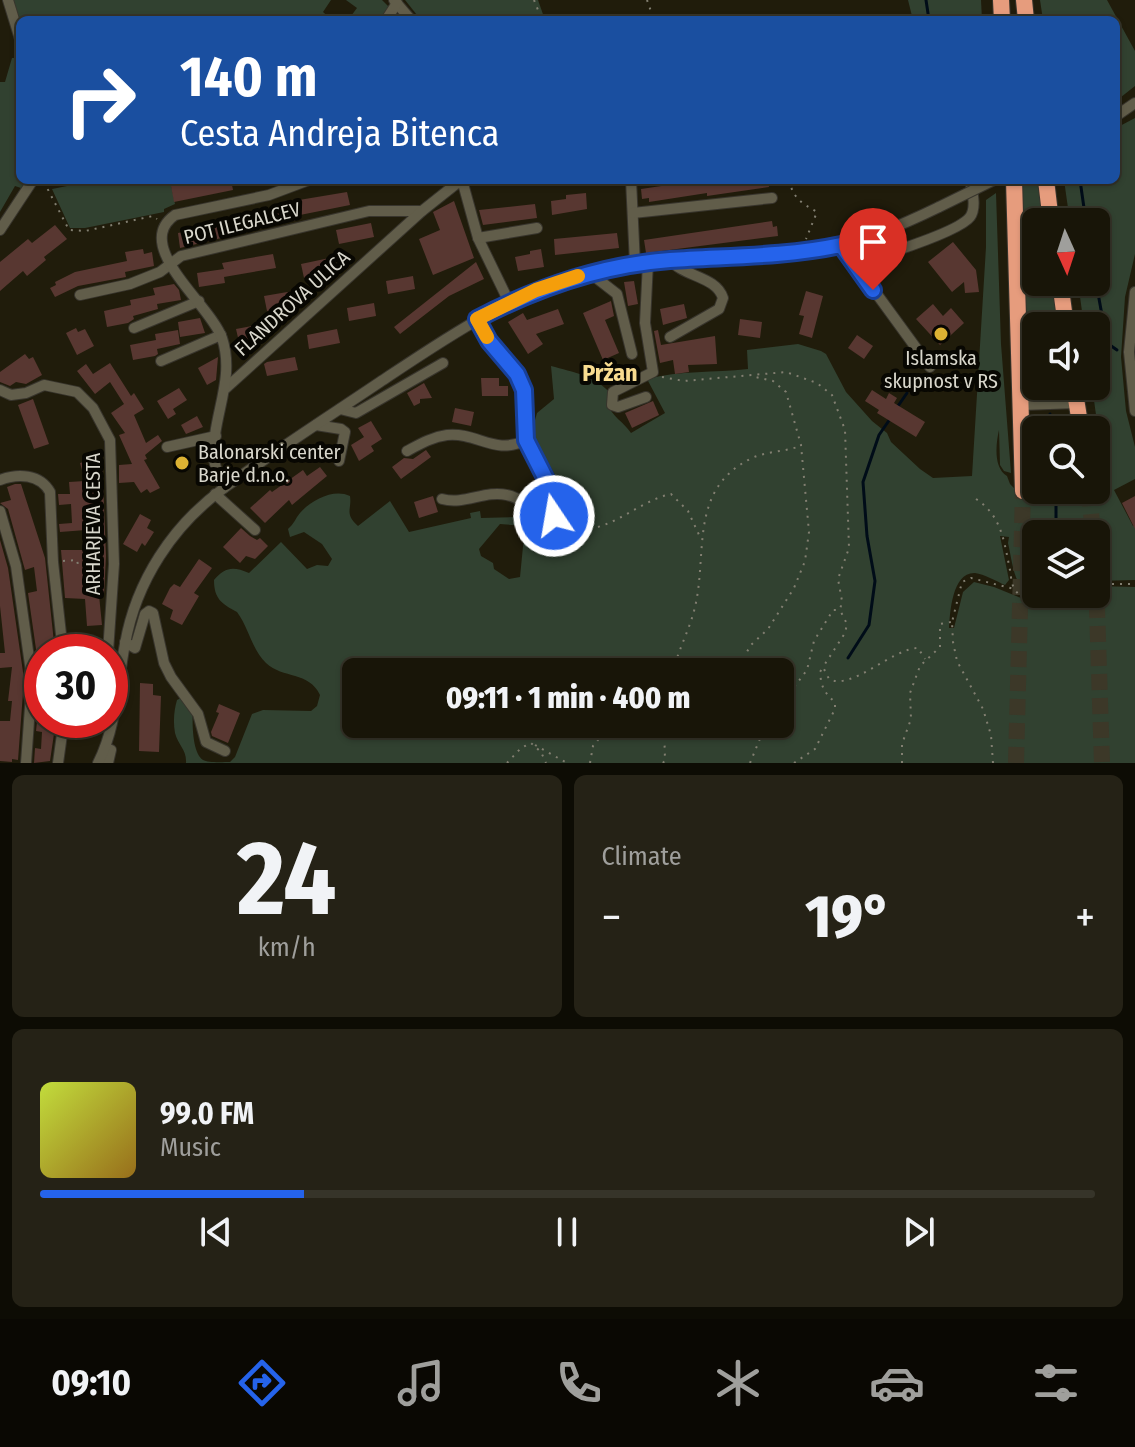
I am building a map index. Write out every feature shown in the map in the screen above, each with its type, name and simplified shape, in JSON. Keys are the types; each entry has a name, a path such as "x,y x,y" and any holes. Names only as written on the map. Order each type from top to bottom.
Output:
{"highway":[{"path":"1014,184 1022,416"},
{"path":"1046,184 1049,208"},
{"path":"1076,400 1079,416"}],"street":[{"path":"8,0 16,26"},
{"path":"0,230 30,184"},
{"path":"255,530 219,491 215,464 216,436 226,388 221,335 171,266 161,244 161,232 175,215 269,195 298,184"},
{"name":"FLANDROVA ULICA","path":"226,388 422,211 457,184"},
{"path":"463,184 478,238 509,302"},
{"path":"631,184 635,264"},
{"path":"854,264 927,239 967,220 973,208 970,184"},
{"path":"127,634 138,598 154,566 174,536 219,491 477,319 509,302 590,273 635,264 804,252 841,245 883,233 986,184"},
{"path":"633,213 772,198"},
{"name":"POT ILEGALCEV","path":"80,295 130,284 171,266 181,256 369,211 422,211"},
{"path":"478,238 537,228"},
{"path":"841,245 930,367"},
{"path":"670,260 677,269 712,284 721,291 723,298 719,309 670,337"},
{"path":"646,397 618,407 612,405 610,400 613,392 653,372 645,323 648,262"},
{"path":"590,273 617,294 632,354"},
{"path":"1135,292 1129,352 1135,411"},
{"path":"134,328 199,301"},
{"path":"442,499 461,501 503,494 520,498 547,516 554,516 557,501 526,440 524,390 517,374 489,341 477,319"},
{"path":"161,361 221,335"},
{"path":"340,409 356,413 443,363"},
{"name":"ARHARJEVA CESTA","path":"0,390 11,395 26,393 44,385 77,392 93,408 110,440 114,564 109,634"},
{"path":"1022,405 1077,403"},
{"path":"316,425 345,432 339,461"},
{"path":"407,451 430,439 449,435 501,448 526,440"},
{"path":"167,447 216,436"},
{"path":"0,480 19,476 45,483 51,501 53,562 61,634"},
{"path":"0,511 16,566 32,679 26,763"},
{"path":"128,644 135,648 145,614 149,611 153,613 159,644 171,677 198,714 206,742 225,751"},
{"path":"58,763 61,738"},
{"path":"98,763 108,738"},
{"path":"105,748 111,750 108,763"}],"path":[{"path":"44,184 69,230 85,231 153,216 161,232"},
{"path":"790,184 790,189 801,204 817,212 804,252"},
{"path":"653,372 684,381 786,372 817,383 832,395 845,430 849,548 838,579 842,601 840,610 847,624 845,633 820,672 825,694 835,702 835,709 815,749 794,763"},
{"path":"743,658 751,645 768,629 794,588 805,561 809,532 801,445 786,392 773,381 750,375"},
{"path":"678,658 696,607 701,538 711,498 726,478 751,458 785,452 801,445"},
{"path":"554,516 561,527 596,528 618,521 660,496 671,494 688,511 701,538"},
{"path":"976,499 998,522 1014,589"},
{"path":"53,562 77,560 78,565 114,564"},
{"path":"991,762 991,735 983,709 957,661 952,622 962,582 971,578 1014,589 1022,596"},
{"path":"1110,584 1135,584"},
{"path":"794,687 807,670 814,641 822,627 833,610 840,610"},
{"path":"902,763 902,744 911,719 910,693 920,666 940,647 940,624 952,622"},
{"path":"823,667 829,679 841,682 910,648 918,648 925,659"},
{"path":"590,763 593,746 600,738"},
{"path":"663,763 664,738"},
{"path":"750,763 760,738"},
{"path":"507,763 525,745 533,744 567,763"},
{"path":"533,744 546,763"}],"green space":[{"path":"11,0 331,0 323,12 328,16 16,16"},
{"path":"346,0 382,0 390,8 384,16 351,16 357,8"},
{"path":"405,0 538,0 544,16 418,16"},
{"path":"908,0 981,0 982,16 912,16"},
{"path":"1040,0 1107,0 1116,16 1042,16"},
{"path":"1120,24 1135,51 1135,86 1120,98"},
{"path":"12,58 16,58 16,184 27,184 24,189 15,186 0,212 0,82 5,82"},
{"path":"1135,118 1135,254 1125,297 1121,357 1126,411 1135,447 1135,479 1114,490 1135,525 1135,580 1110,581 1110,520 1022,520 1022,587 1015,575 1009,537 1000,536 1009,580 1005,585 986,576 967,574 954,594 949,628 954,628 963,592 974,582 1022,598 1022,608 1110,608 1110,586 1135,587 1135,763 186,763 174,725 177,700 181,698 193,709 194,736 199,756 212,762 230,762 235,757 252,714 263,710 311,711 317,706 320,695 315,687 266,663 237,612 223,603 214,587 214,580 222,572 238,569 249,573 281,542 307,569 317,565 328,566 332,559 322,544 304,532 290,537 288,529 300,513 316,500 337,493 350,496 350,514 358,526 390,501 409,532 471,518 470,513 480,511 481,518 515,517 535,511 558,527 564,527 567,505 563,492 532,431 537,413 554,399 551,366 584,376 605,388 611,394 607,403 609,408 631,433 665,413 647,379 748,369 747,350 798,344 826,354 846,392 920,469 933,478 972,476 986,200 996,193 1001,344 1011,473 1004,471 1000,465 999,430 999,467 1017,491 1022,490 1022,504 1110,504 1110,416 1096,416 1094,400 1110,400 1110,312 1082,312 1080,296 1110,296 1110,208 1068,208 1065,184 1120,184 1120,126","holes":["500,524 525,526 520,577 509,579 494,569 493,563 481,556 479,549"]},
{"path":"77,184 171,184 175,204 164,209 164,212 85,228 70,228 52,189"},
{"path":"1021,184 1039,184 1042,208 1022,208"},
{"path":"1026,296 1054,296 1056,312 1026,312"}],"building":[{"path":"232,184 233,190 174,202 171,186"},
{"path":"675,184 769,184 769,187 649,202 649,198 642,199 641,189"},
{"path":"347,192 350,205 300,215 301,219 275,225 272,211 300,206 299,200"},
{"path":"586,193 587,209 552,215 551,201 566,199 566,195"},
{"path":"454,201 474,258 433,275 419,239 440,230 433,212"},
{"path":"535,204 537,218 483,225 479,210"},
{"path":"244,219 246,232 180,248 178,233"},
{"path":"772,221 773,227 777,226 778,236 646,253 644,240"},
{"path":"371,223 374,237 339,244 336,230"},
{"path":"55,225 67,239 44,257 46,260 27,276 23,271 0,291 0,262 28,239 32,243"},
{"path":"617,233 619,248 555,255 554,239"},
{"path":"953,242 976,270 979,292 965,293 964,282 952,292 928,262"},
{"path":"143,249 144,254 152,252 154,266 125,272 126,277 78,286 55,297 50,288 75,272 127,261 125,252"},
{"path":"541,249 544,267 518,271 515,257"},
{"path":"273,254 276,268 224,277 225,283 199,287 197,273 224,269 222,263"},
{"path":"334,257 337,271 304,278 301,264"},
{"path":"476,262 484,279 449,296 400,334 394,327"},
{"path":"413,276 415,289 388,294 386,281"},
{"path":"634,281 638,304 628,306 624,282"},
{"path":"174,284 181,300 157,304 158,309 133,316 134,319 128,323 107,327 104,311 131,305 130,300 155,295 153,288"},
{"path":"299,290 302,304 267,311 264,296"},
{"path":"806,291 823,296 812,338 799,334 804,316 799,315"},
{"path":"611,301 614,316 605,320 619,353 603,360 583,313"},
{"path":"374,303 376,316 349,321 347,308"},
{"path":"684,304 687,318 663,325 660,309"},
{"name":"Islamska skupnost v RS","path":"933,304 943,316 951,308 964,323 940,345 916,319"},
{"path":"558,309 564,324 536,334 543,344 528,354 508,322 523,313 527,320"},
{"path":"200,318 205,333 180,337 178,322"},
{"path":"740,319 762,322 760,338 738,335"},
{"path":"263,324 266,337 239,342 236,329"},
{"path":"76,328 78,332 85,329 94,346 77,355 66,333"},
{"path":"337,329 340,343 309,349 307,335"},
{"path":"178,330 180,344 157,349 155,356 133,360 130,345 156,340 155,334"},
{"path":"658,330 661,345 715,336 717,364 688,365 689,372 675,374 673,360 660,363 654,331"},
{"path":"857,335 873,346 864,359 848,348"},
{"path":"25,354 29,359 33,357 42,375 26,384 16,382 10,386 0,382 0,372"},
{"path":"218,357 216,380 207,385 198,368"},
{"path":"295,357 298,370 267,376 264,364"},
{"path":"110,363 131,396 134,393 144,409 134,415 146,443 158,435 162,441 145,455 147,459 144,460 160,488 150,493 147,489 141,493 134,482 119,483 119,465 132,464 119,435 125,433 111,413 124,404 110,382 95,394 77,371 86,364 93,374"},
{"path":"481,378 499,378 499,386 508,386 508,396 482,396"},
{"path":"424,383 432,398 420,399 420,403 414,406 407,393"},
{"path":"179,388 187,400 173,409 176,414 168,419 157,401"},
{"path":"872,390 886,399 889,393 897,398 894,403 925,422 916,437 877,413 879,410 865,401"},
{"path":"33,399 49,444 34,449 18,405"},
{"path":"653,401 659,415 632,428 625,413"},
{"path":"455,408 474,412 471,426 452,422"},
{"path":"197,416 203,427 186,434 181,425"},
{"path":"371,421 382,439 371,446 374,451 359,461 351,445 364,437 358,428"},
{"path":"426,450 431,457 401,479 392,467 404,458 413,459"},
{"path":"102,457 106,556 104,595 99,595 102,625 87,626 85,599 65,598 61,550 100,550 99,529 60,532 59,524 72,523 71,504 59,505 58,494 70,494 69,482 85,481 80,463"},
{"path":"320,467 327,476 292,505 289,500 265,523 250,508 270,490 272,492 303,470 307,476"},
{"path":"21,484 45,558 53,634 34,634 28,593 37,591 34,567 25,570 8,509 0,503 11,500 7,487"},
{"path":"433,496 438,512 419,518 414,502"},
{"path":"1135,496 1135,529 1122,503"},
{"path":"140,514 151,520 147,528 154,532 137,552 123,544"},
{"path":"241,528 268,546 255,559 246,556 240,563 223,547"},
{"path":"0,540 8,568 24,679 18,760 12,759 12,762 0,761 0,721 10,721 12,701 8,701 12,667 0,668 0,653 5,653 0,606"},
{"path":"199,559 212,568 194,593 199,596 182,625 170,619 173,610 162,604 170,588 174,584 180,587"},
{"path":"140,683 153,684 153,695 161,696 159,752 139,751"},
{"path":"219,704 240,713 228,743 212,736 211,732 219,713 216,712"},
{"path":"42,738 53,738 50,761 34,763 35,748 41,749"}],"waterway":[{"path":"926,0 928,16"},
{"path":"1081,184 1084,208"},
{"path":"1099,296 1107,343 1117,350"},
{"path":"898,406 907,393"},
{"path":"848,658 869,625 875,581 867,536 863,482 879,435 890,419"},
{"path":"1056,504 1056,520"}],"tunnel":[{"path":"1016,763 1023,504"},
{"path":"1090,504 1092,520"},
{"path":"1097,608 1102,763"}],"slow traffic":[{"path":"487,337 477,319 536,290 578,276"}],"place":[{"name":"Islamska skupnost v RS","path":"941,334"},
{"name":"Balonarski center Barje d.n.o.","path":"182,463"}],"district":[{"name":"Pržan","path":"610,373"}],"route":[{"path":"554,516 557,501 526,440 524,390 517,374 489,341 477,319 536,290 613,268 670,260 793,254 841,245 873,290"}]}
